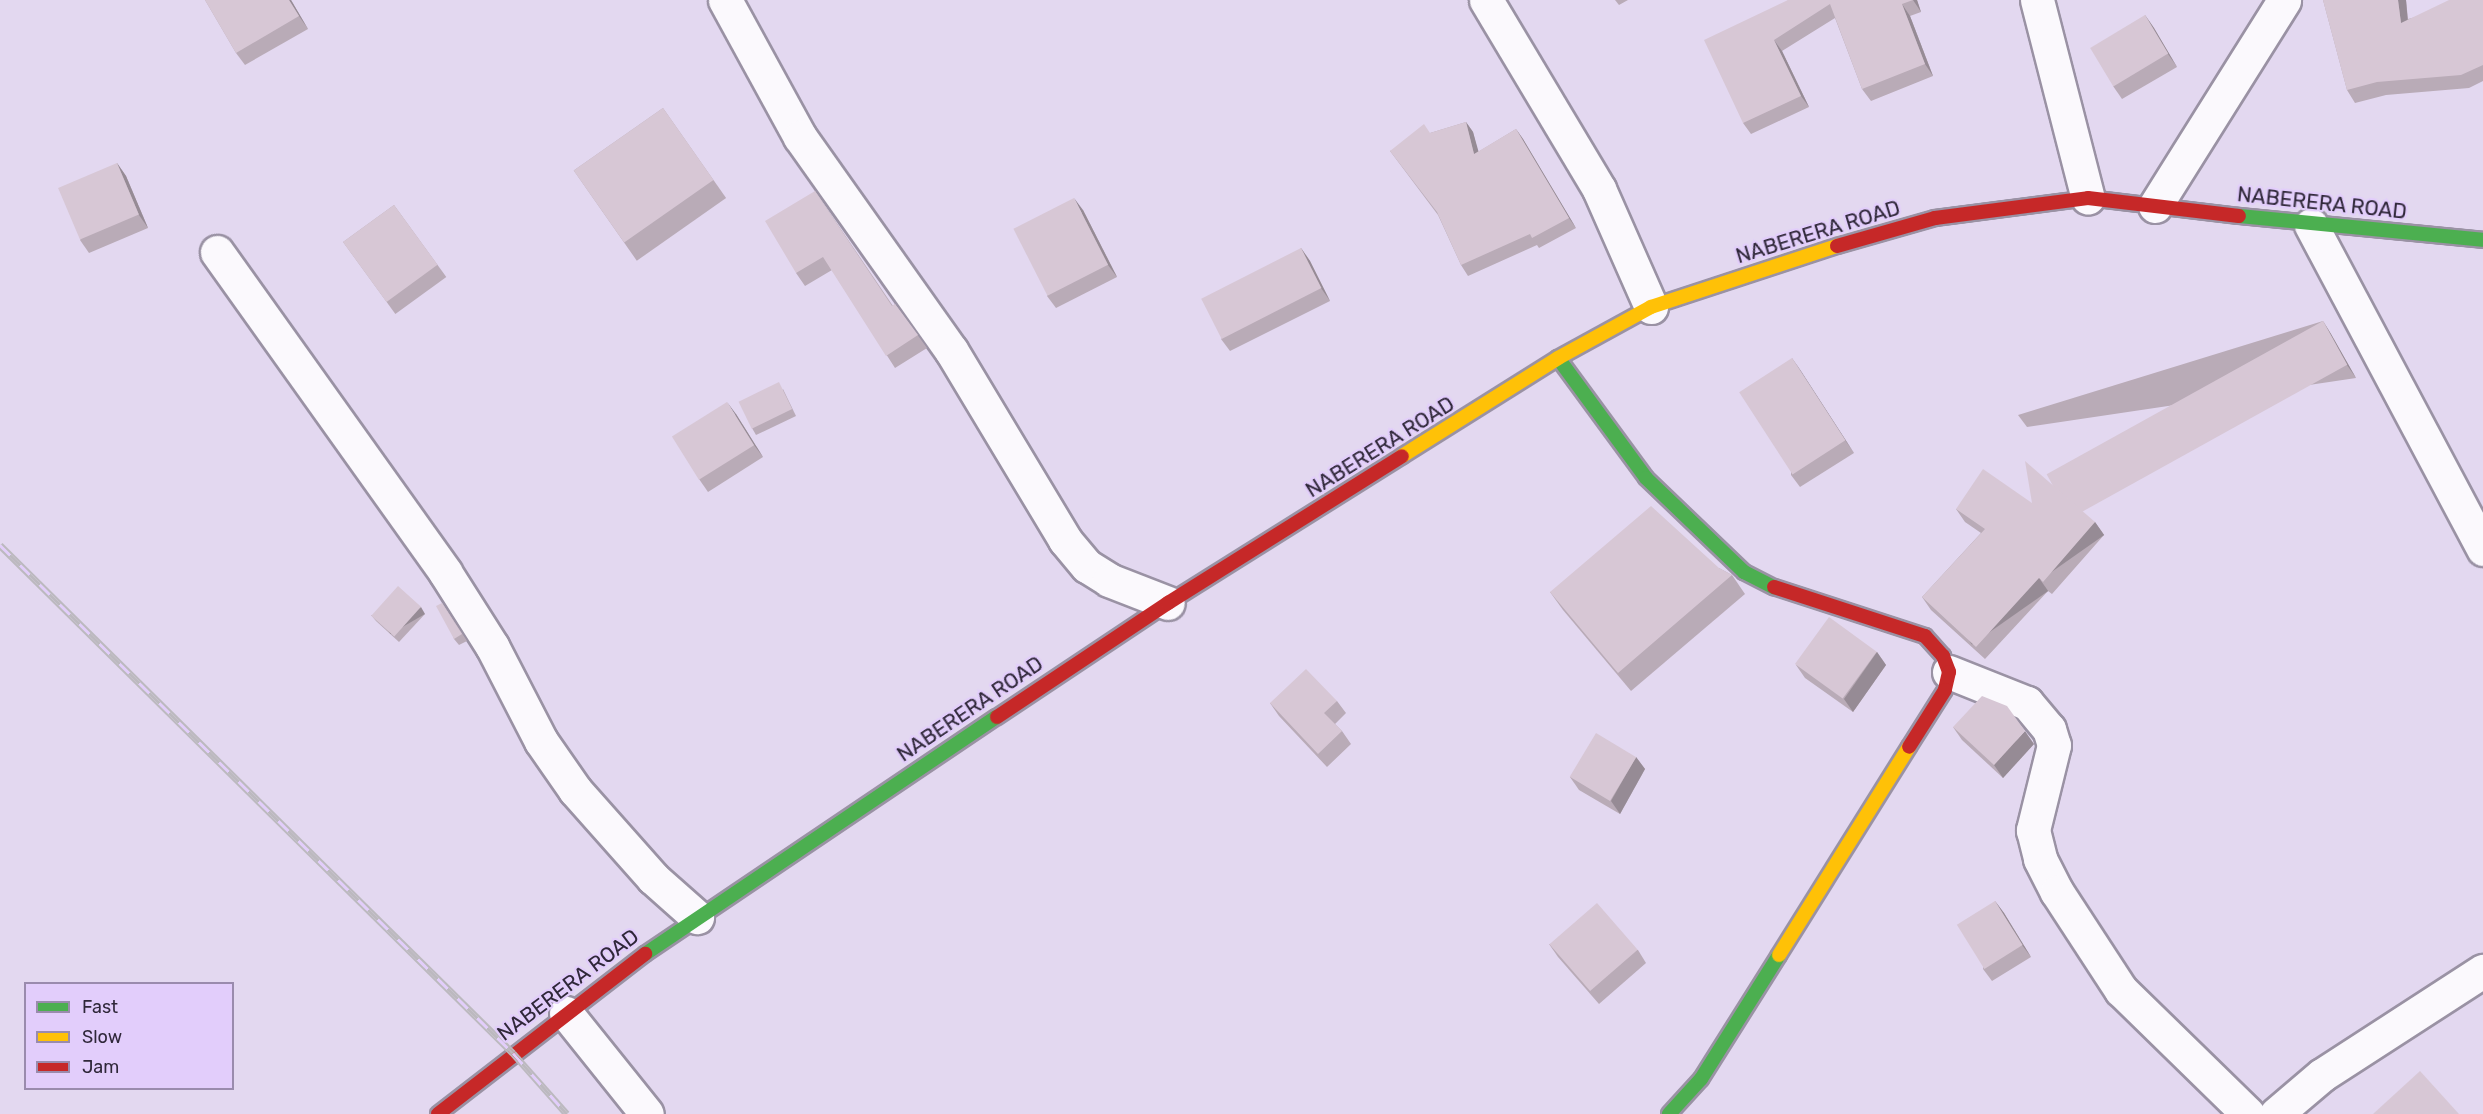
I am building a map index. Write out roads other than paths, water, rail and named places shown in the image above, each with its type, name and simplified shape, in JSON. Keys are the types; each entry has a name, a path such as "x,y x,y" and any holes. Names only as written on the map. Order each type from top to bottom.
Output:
{"street":[{"path":"725,0 800,136 951,350 1065,540 1087,566 1109,580 1168,603"},
{"path":"1486,0 1599,189 1652,307"},
{"path":"2037,0 2088,198"},
{"path":"2155,206 2284,0"},
{"name":"NABERERA ROAD","path":"438,1114 566,1013 697,917 1168,603 1558,358 1652,307 1843,244 1935,218 2088,198 2311,225 2483,240"},
{"path":"2311,225 2483,549"},
{"path":"217,252 445,572 492,646 541,741 575,790 653,878 697,917"},
{"path":"1558,358 1646,478 1692,526 1744,572 1783,592 1925,636 1943,657 1949,672 1945,690 1737,1024 1701,1079 1669,1114"},
{"path":"1949,672 2027,703 2049,729 2054,745 2033,830 2040,859 2057,892 2121,990 2248,1114"},
{"path":"2276,1114 2322,1075 2483,971"},
{"path":"566,1013 647,1114"}],"railway":[{"path":"0,545 513,1053 567,1114"}]}
